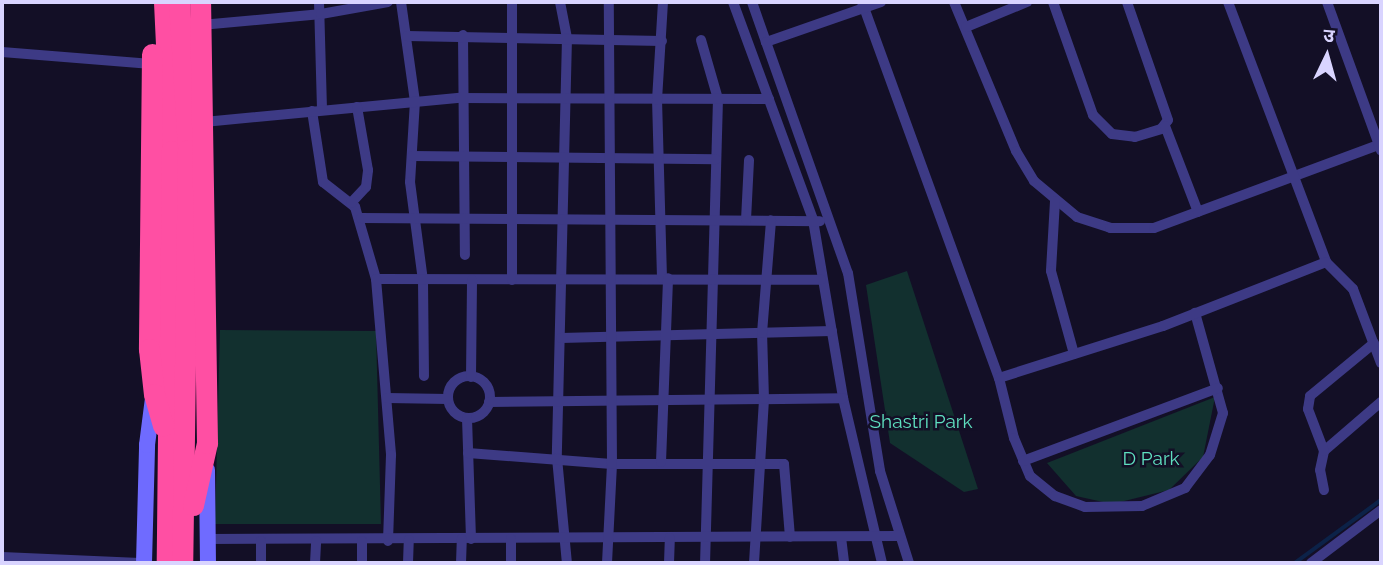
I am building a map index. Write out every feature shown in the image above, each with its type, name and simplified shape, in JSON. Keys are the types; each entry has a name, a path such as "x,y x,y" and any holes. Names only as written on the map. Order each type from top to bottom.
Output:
{"highway":[{"path":"150,2 152,64 149,349 154,394 169,445"},
{"path":"164,2 179,273 182,563"},
{"path":"167,563 169,445 188,150 179,2"},
{"path":"183,526 191,512 207,443 200,2"}],"street":[{"path":"319,2 321,14 317,111 323,182 350,202 361,219 376,279 387,398 388,541"},
{"path":"201,25 321,14 388,2"},
{"path":"401,2 415,101 412,156 415,219 423,281 424,376"},
{"path":"512,2 512,280"},
{"path":"560,2 568,38 564,279 557,457 568,539 567,563"},
{"path":"607,563 612,464 609,2"},
{"path":"661,461 666,335 657,100 663,41 663,2"},
{"path":"733,2 813,220 843,398 873,537 882,563"},
{"path":"752,2 848,273 880,471 909,563"},
{"path":"766,42 863,5 881,2"},
{"path":"954,2 1016,151 1034,181 1077,217 1110,228 1154,228 1381,146 1327,2"},
{"path":"965,27 1027,2"},
{"path":"1053,2 1098,122 1112,134 1127,137 1166,126"},
{"path":"1127,2 1168,116 1166,126 1198,212"},
{"path":"1228,2 1326,262 1353,289 1381,363"},
{"path":"863,5 999,378 1023,461 1039,484 1055,496 1085,507 1128,507 1165,499 1185,488 1210,454 1223,413 1195,313"},
{"path":"463,35 460,98 465,255"},
{"path":"407,36 663,41"},
{"path":"701,40 718,99 714,334 705,563"},
{"path":"2,52 152,64"},
{"path":"204,122 460,98 769,99"},
{"path":"350,202 366,187 368,170 357,107"},
{"path":"412,156 716,159"},
{"path":"746,220 749,160"},
{"path":"1055,201 1051,271 1073,354"},
{"path":"361,219 830,221"},
{"path":"754,563 764,399 762,333 772,220"},
{"path":"999,378 1195,313 1326,262"},
{"path":"376,279 821,280"},
{"path":"471,377 472,280"},
{"path":"561,338 832,331"},
{"path":"1324,490 1320,470 1324,451 1308,409 1310,396 1374,343"},
{"path":"471,377 486,385 489,402 479,416 467,418 452,410 448,398 455,383 471,377"},
{"path":"1023,461 1218,388"},
{"path":"2,557 142,563 147,445 154,394"},
{"path":"387,398 448,398"},
{"path":"489,402 843,398"},
{"path":"1324,451 1381,402"},
{"path":"461,563 466,539 467,418"},
{"path":"207,443 208,563"},
{"path":"468,453 557,457 612,464 661,461 785,464 790,537"},
{"path":"1311,563 1381,510"},
{"path":"208,539 388,541 900,536"},
{"path":"841,537 844,563"},
{"path":"668,563 670,538"},
{"path":"511,539 511,563"},
{"path":"408,563 409,540"},
{"path":"261,541 261,563"},
{"path":"315,563 316,541"},
{"path":"362,541 362,563"}],"green space":[{"name":"Shastri Park","path":"907,271 978,489 964,492 890,443 866,285"},
{"path":"220,330 376,331 381,524 215,524"},
{"name":"D Park","path":"1215,397 1203,457 1169,490 1112,504 1076,496 1047,463"}],"waterway":[{"path":"1295,563 1381,500"}]}
